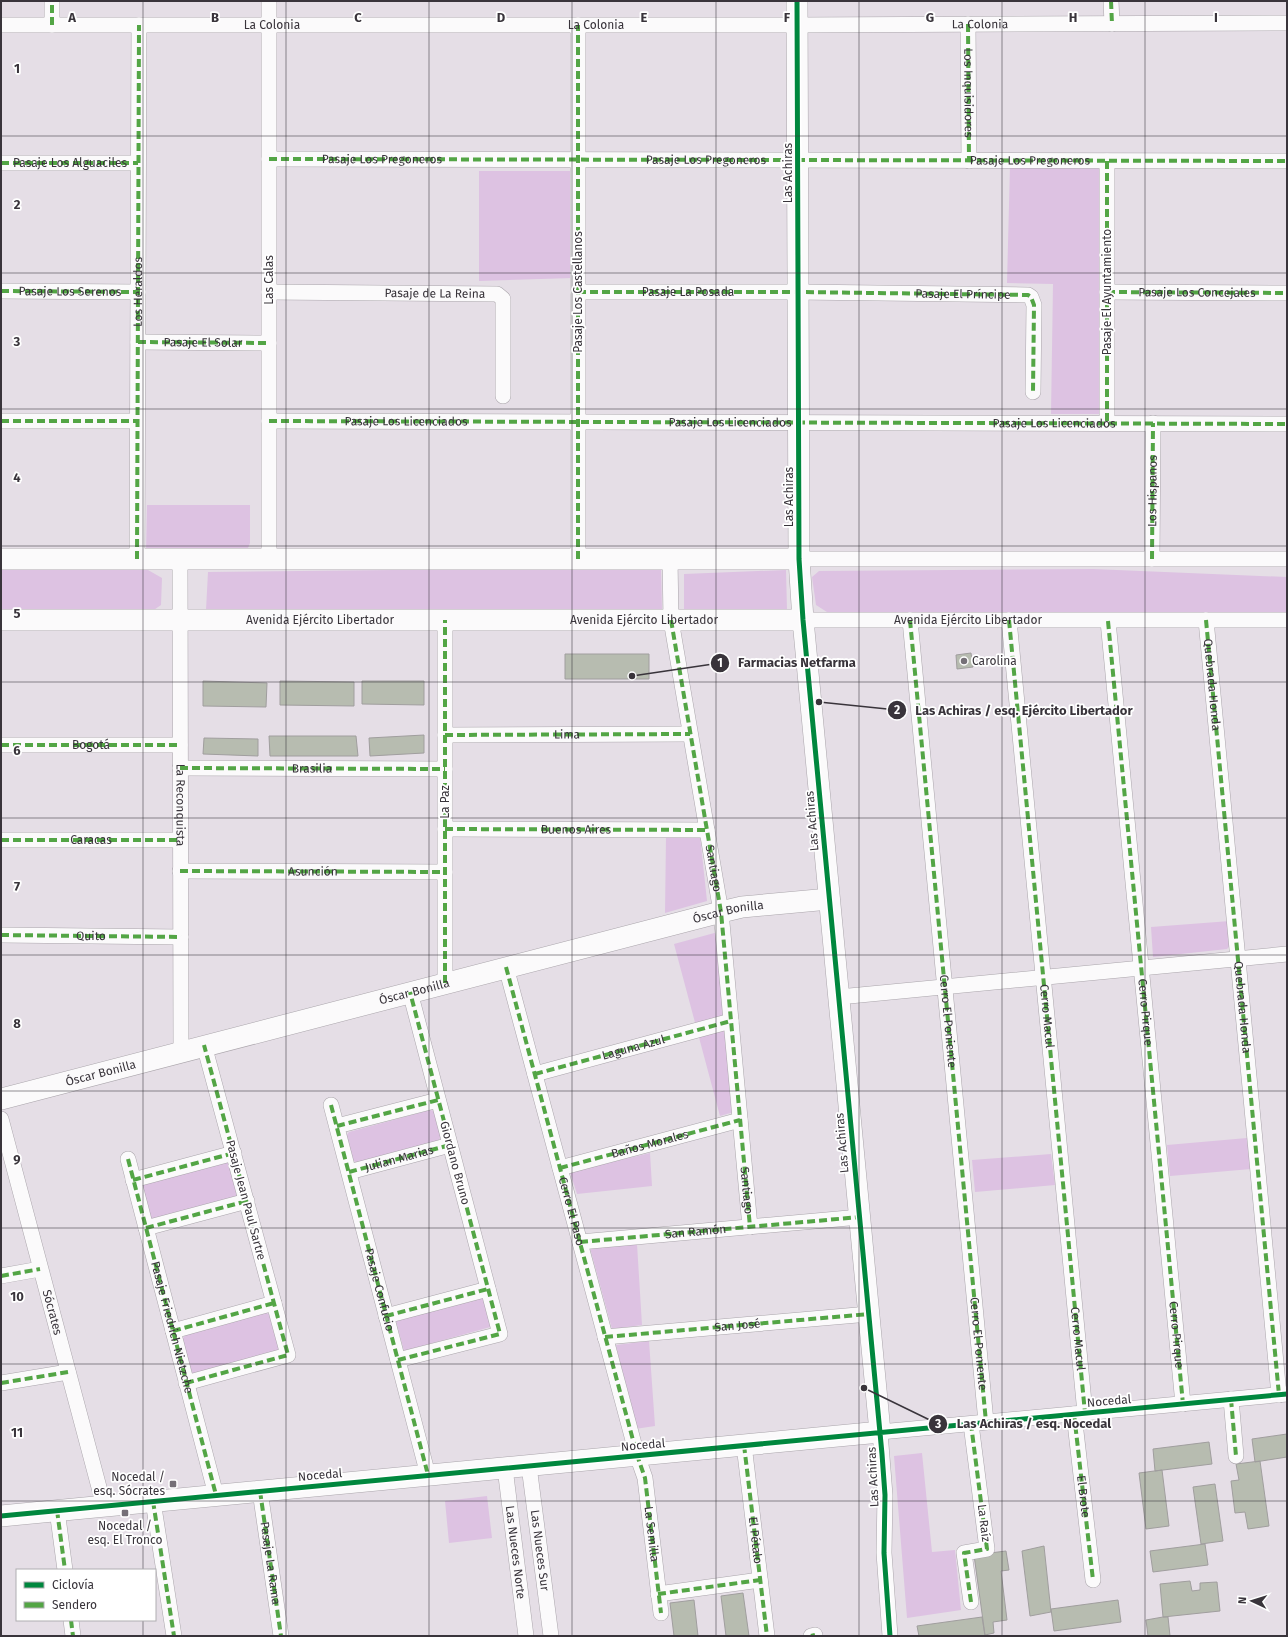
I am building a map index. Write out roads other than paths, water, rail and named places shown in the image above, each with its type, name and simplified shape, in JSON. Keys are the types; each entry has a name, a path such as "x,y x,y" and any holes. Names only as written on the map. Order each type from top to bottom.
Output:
{"street":[{"path":"52,1 52,25"},
{"name":"Las Calas","path":"269,1 269,559"},
{"name":"Las Achiras","path":"797,1 800,559 803,620 880,1432 884,1495 884,1553 890,1636"},
{"path":"1111,1 1112,24"},
{"name":"La Colonia","path":"1,25 797,25 1287,23"},
{"name":"Los Inquisidores","path":"968,24 969,161"},
{"name":"Los Heraldos","path":"137,559 139,25"},
{"name":"Pasaje Los Castellanos","path":"578,25 578,559"},
{"name":"Pasaje Los Pregoneros","path":"269,159 1287,161"},
{"name":"Pasaje El Ayuntamiento","path":"1106,161 1107,423"},
{"name":"Pasaje Los Alguaciles","path":"1,163 138,163"},
{"name":"Pasaje Los Serenos","path":"1,291 138,292"},
{"name":"Pasaje de La Reina","path":"269,292 497,294 502,299 503,303 503,396"},
{"name":"Pasaje La Posada","path":"578,292 798,292"},
{"name":"Pasaje El Príncipe","path":"798,292 1028,295 1031,297 1034,305 1033,392"},
{"name":"Pasaje Los Concejales","path":"1107,292 1287,293"},
{"name":"Pasaje El Solar","path":"138,342 269,343"},
{"path":"1,421 137,421"},
{"name":"Pasaje Los Licenciados","path":"269,421 1287,424"},
{"name":"Los Hispanos","path":"1152,559 1153,423"},
{"path":"1,559 1287,559"},
{"name":"La Reconquista","path":"180,559 181,1052"},
{"name":"Santiago","path":"670,559 671,620 721,912 750,1227"},
{"name":"Avenida Ejército Libertador","path":"1,620 1287,620"},
{"name":"La Paz","path":"445,620 445,983"},
{"name":"Cerro El Poniente","path":"910,620 986,1422"},
{"name":"Cerro Macul","path":"1009,620 1043,977 1080,1413"},
{"name":"Cerro Pirque","path":"1108,620 1182,1404"},
{"name":"Quebrada Honda","path":"1206,620 1238,958 1283,1394"},
{"name":"Lima","path":"445,735 690,734"},
{"name":"Bogotá","path":"1,745 180,745"},
{"name":"Brasilia","path":"180,768 445,769"},
{"name":"Buenos Aires","path":"445,829 707,830"},
{"name":"Caracas","path":"1,840 180,840"},
{"name":"Asunción","path":"180,871 445,872"},
{"name":"Óscar Bonilla","path":"1,1099 204,1045 721,912 748,906 829,899"},
{"name":"Quito","path":"1,935 181,937"},
{"path":"839,998 1287,954"},
{"name":"Cerro El Paso","path":"506,967 637,1455"},
{"name":"Giordano Bruno","path":"398,1360 500,1334 410,992"},
{"name":"Laguna Azul","path":"535,1074 731,1021"},
{"name":"Pasaje Jean Paul Sartre","path":"186,1383 288,1355 204,1045"},
{"path":"337,1126 438,1100"},
{"name":"Pasaje Confucio","path":"331,1105 428,1475"},
{"name":"Sócrates","path":"1,1119 104,1506"},
{"name":"Baños Morales","path":"560,1168 740,1120"},
{"name":"Julian Marias","path":"349,1172 450,1145"},
{"path":"133,1180 234,1153"},
{"name":"Pasaje Friedrich Nietzche","path":"128,1159 216,1495"},
{"path":"146,1228 246,1201"},
{"name":"San Ramón","path":"580,1242 860,1217"},
{"path":"1,1276 40,1269"},
{"path":"386,1316 488,1289"},
{"path":"173,1331 274,1303"},
{"name":"San José","path":"605,1337 869,1314"},
{"path":"1,1383 68,1372"},
{"name":"Nocedal","path":"1,1516 1283,1394"},
{"path":"1231,1399 1236,1456"},
{"name":"El Brote","path":"1080,1413 1093,1580"},
{"name":"La Raíz","path":"971,1424 987,1549 964,1553 971,1602"},
{"name":"El Pétalo","path":"744,1445 767,1636"},
{"name":"La Semilla","path":"637,1455 645,1478 661,1613"},
{"name":"Las Nueces Sur","path":"529,1466 551,1636"},
{"name":"Las Nueces Norte","path":"505,1468 526,1636"},
{"name":"Pasaje La Rama","path":"260,1491 281,1636"},
{"path":"153,1501 174,1636"},
{"path":"57,1510 65,1569"},
{"path":"658,1594 760,1580"},
{"path":"71,1621 73,1636"}],"place":[{"name":"Carolina","path":"964,661"},
{"name":"Farmacias Netfarma","path":"632,676"},
{"name":"Las Achiras / esq. Ejército Libertador","path":"819,702"},
{"name":"Las Achiras / esq. Nocedal","path":"864,1388"},
{"name":"Nocedal / esq. Sócrates","path":"173,1484"},
{"name":"Nocedal / esq. El Tronco","path":"125,1513"}]}
